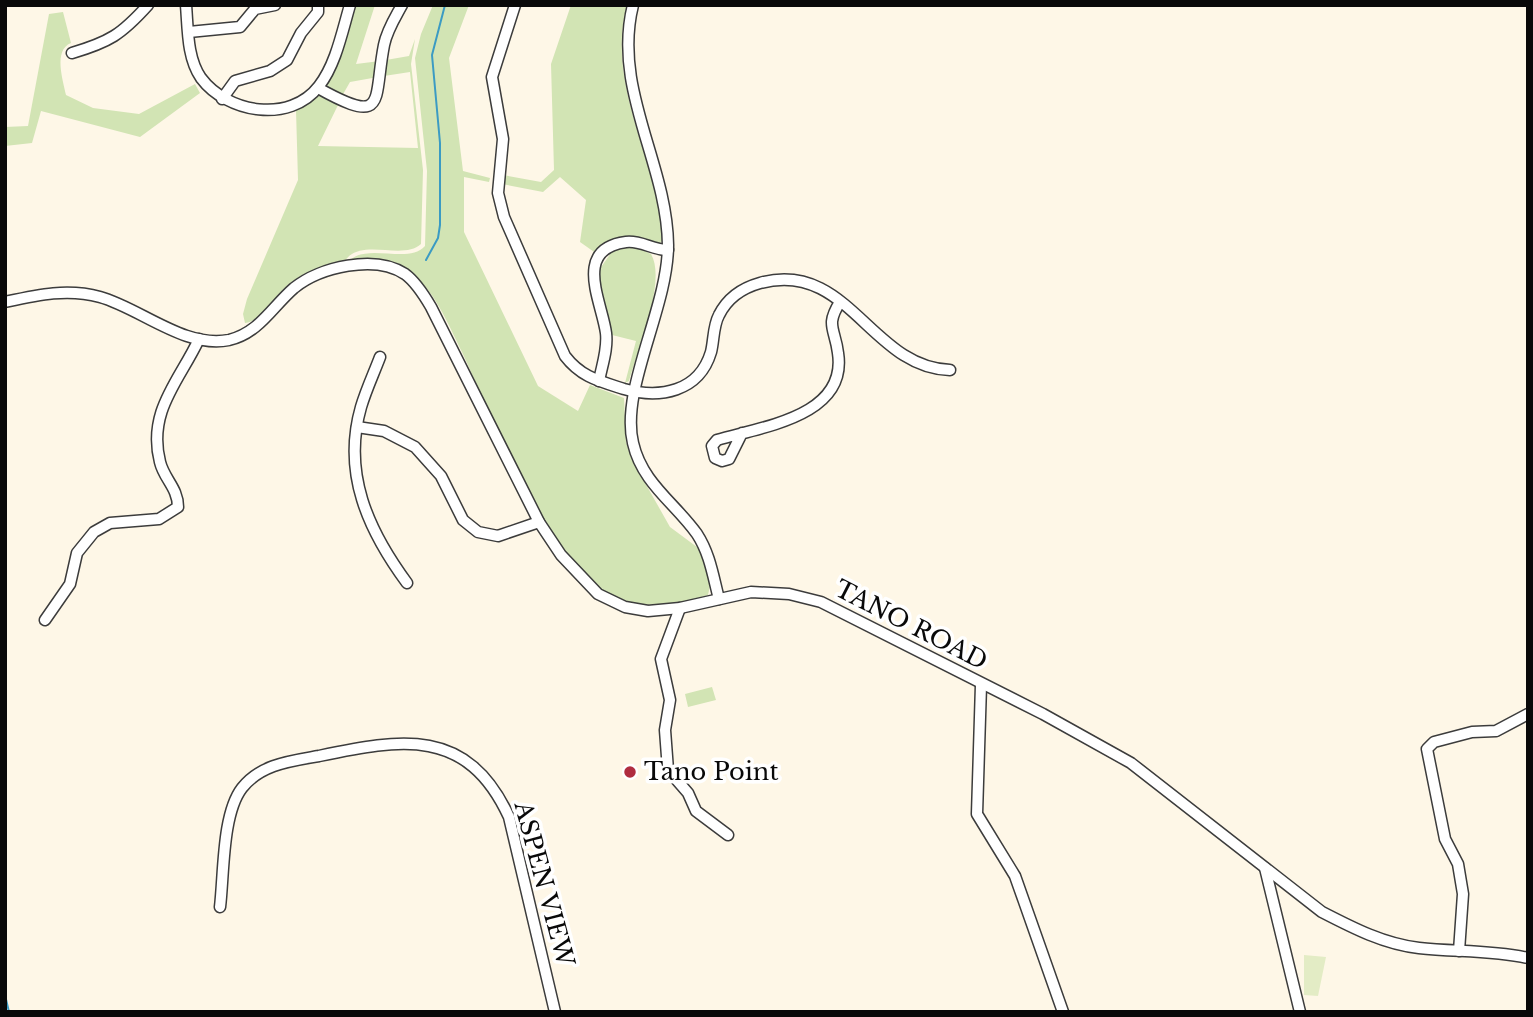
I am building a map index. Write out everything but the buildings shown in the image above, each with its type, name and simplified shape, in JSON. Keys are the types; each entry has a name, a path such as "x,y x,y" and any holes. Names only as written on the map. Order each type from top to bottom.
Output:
{"street":[{"path":"72,53 106,43 131,24 148,5"},
{"path":"186,5 191,56 201,77 222,99 262,111 297,103 318,88 334,57 350,5"},
{"path":"189,32 240,27 255,9 275,5"},
{"path":"222,99 235,81 270,71 287,60 301,33 318,12 318,5"},
{"path":"318,88 352,107 363,107 375,101 380,90 386,38 402,5"},
{"path":"515,5 492,77 503,139 498,192 504,217 565,356 576,371 635,392 664,394 685,386 697,376 709,355 719,314 731,299 747,288 776,280 798,281 818,287 840,302 905,358 926,367 950,370"},
{"path":"633,5 627,43 628,70 664,208 668,250 663,290 635,392 631,424 638,460 653,484 702,543 719,599"},
{"path":"599,381 607,342 593,279 597,261 607,249 626,242 668,250"},
{"name":"TANO ROAD","path":"5,302 51,293 93,295 199,339 220,341 246,334 262,323 293,289 322,274 346,267 373,265 402,272 418,286 431,307 539,522 580,578 604,598 635,610 680,608 762,592 789,594 821,602 1130,763 1322,912 1376,938 1417,948 1528,958"},
{"path":"742,433 802,414 824,398 837,371 838,352 831,322 840,302"},
{"path":"45,620 70,584 76,553 94,532 110,523 159,519 178,507 178,495 160,462 159,416 162,403 199,339"},
{"path":"380,356 361,406 354,472 367,519 383,550 407,583"},
{"path":"357,427 384,432 415,447 441,476 463,520 478,532 498,536 539,522"},
{"path":"680,608 661,659 670,700 665,730 668,770 688,793 696,811 728,835"},
{"path":"981,685 976,814 1015,876 1063,1012"},
{"path":"1459,951 1463,894 1458,864 1445,839 1427,749 1434,742 1472,732 1496,731 1528,714"},
{"name":"ASPEN VIEW","path":"220,907 232,809 245,784 270,766 375,744 410,742 455,756 501,789 555,1012"},
{"path":"1265,868 1300,1012"}],"green space":[{"path":"354,5 375,5 356,64 380,61 378,77 350,82 342,96 327,86"},
{"path":"433,5 469,5 449,58 463,171 490,178 489,182 464,177 464,232 538,386 578,411 590,385 624,398 626,442 631,458 670,527 701,550 710,586 708,595 662,605 638,604 615,597 590,580 567,555 525,488 462,352 432,295 416,276 399,265 378,260 349,261 366,253 409,254 425,246 427,171 415,58"},
{"path":"571,5 627,5 622,35 623,64 627,93 659,210 663,240 659,244 652,245 638,239 597,254 580,242 586,200 560,177 543,192 502,184 503,175 541,182 554,170 551,64"},
{"path":"63,12 71,43 65,47 61,59 66,95 93,108 139,114 195,84 200,93 140,137 41,111 32,143 5,146 5,127 28,126 49,14"},
{"path":"415,39 411,64 423,170 421,244 413,249 361,251 352,254 345,261 308,272 289,284 258,318 245,323 243,314 247,299 298,180 296,110 320,94 339,103 318,146 418,148 410,72 384,76 386,60 409,56"},
{"path":"632,245 651,254 655,266 655,281 644,335 629,381 625,383 636,341 608,334 597,273 613,250"},
{"path":"712,687 716,700 688,707 685,694"},
{"path":"1304,955 1326,957 1318,996 1304,995"}],"waterway":[{"path":"426,260 438,238 440,225 440,143 432,55 445,5"},
{"path":"5,995 9,1012"}],"place":[{"name":"Tano Point","path":"630,772"}]}
